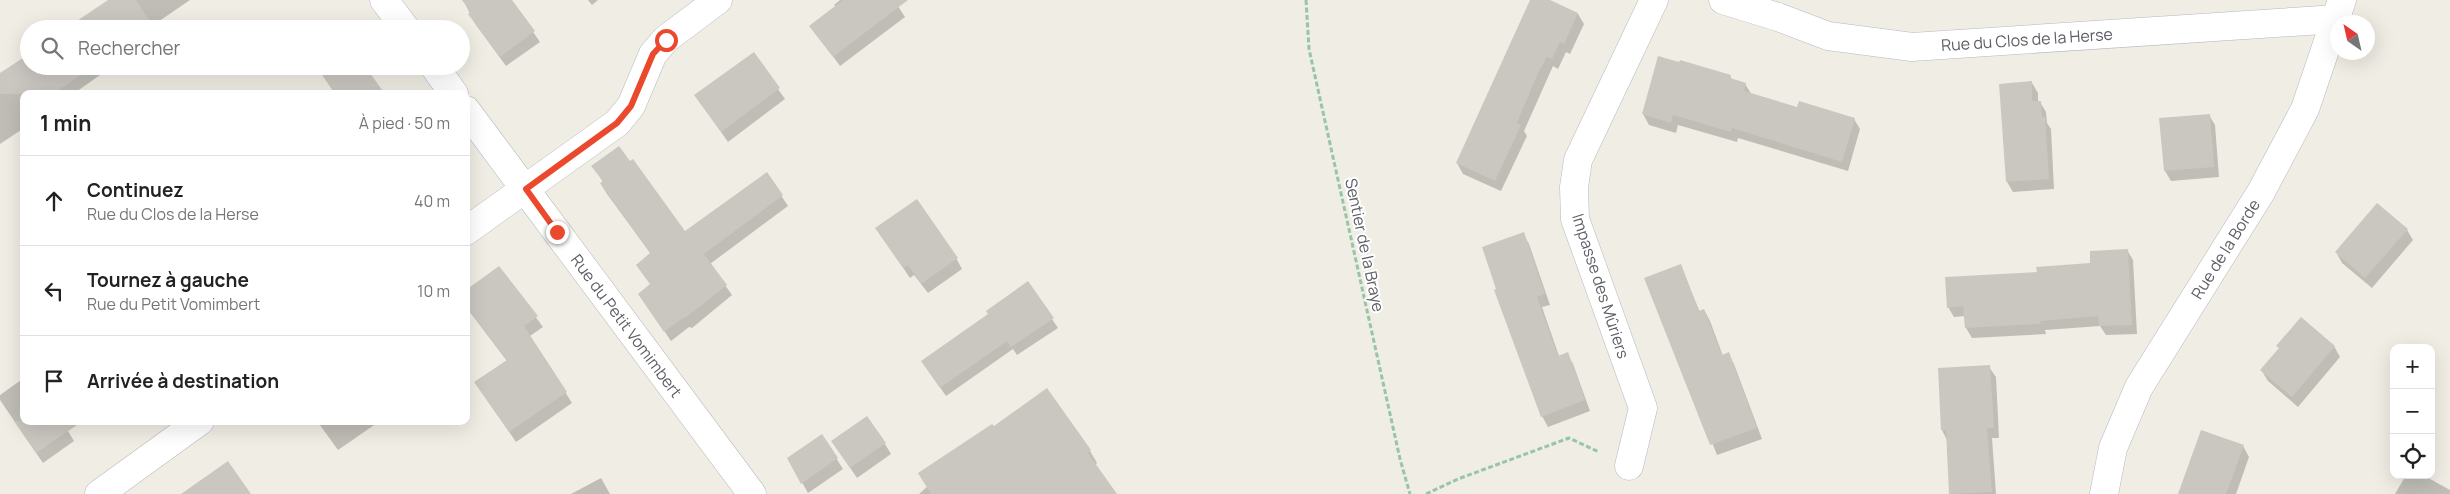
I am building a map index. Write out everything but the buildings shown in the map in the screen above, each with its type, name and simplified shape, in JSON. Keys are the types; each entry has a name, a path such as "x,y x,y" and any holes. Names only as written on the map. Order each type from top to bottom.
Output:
{"street":[{"path":"384,0 399,20"},
{"path":"470,228 617,123 631,106 653,54 666,40 718,0"},
{"name":"Impasse des Mûriers","path":"1629,466 1643,408 1575,219 1574,187 1578,160 1654,0"},
{"name":"Rue du Clos de la Herse","path":"1722,0 1781,8 1828,36 1912,47 2340,10"},
{"name":"Rue de la Borde","path":"2104,494 2113,448 2139,387 2261,192 2306,109 2340,10"},
{"path":"440,75 451,90"},
{"name":"Rue du Petit Vomimbert","path":"470,115 752,494"},
{"path":"99,494 194,425"}],"path":[{"name":"Sentier de la Braye","path":"1306,0 1309,49 1400,459 1410,494"},
{"path":"1426,494 1458,479 1569,438 1629,466"}],"route":[{"path":"557,232 526,189 617,123 631,106 653,54 666,40"}]}
